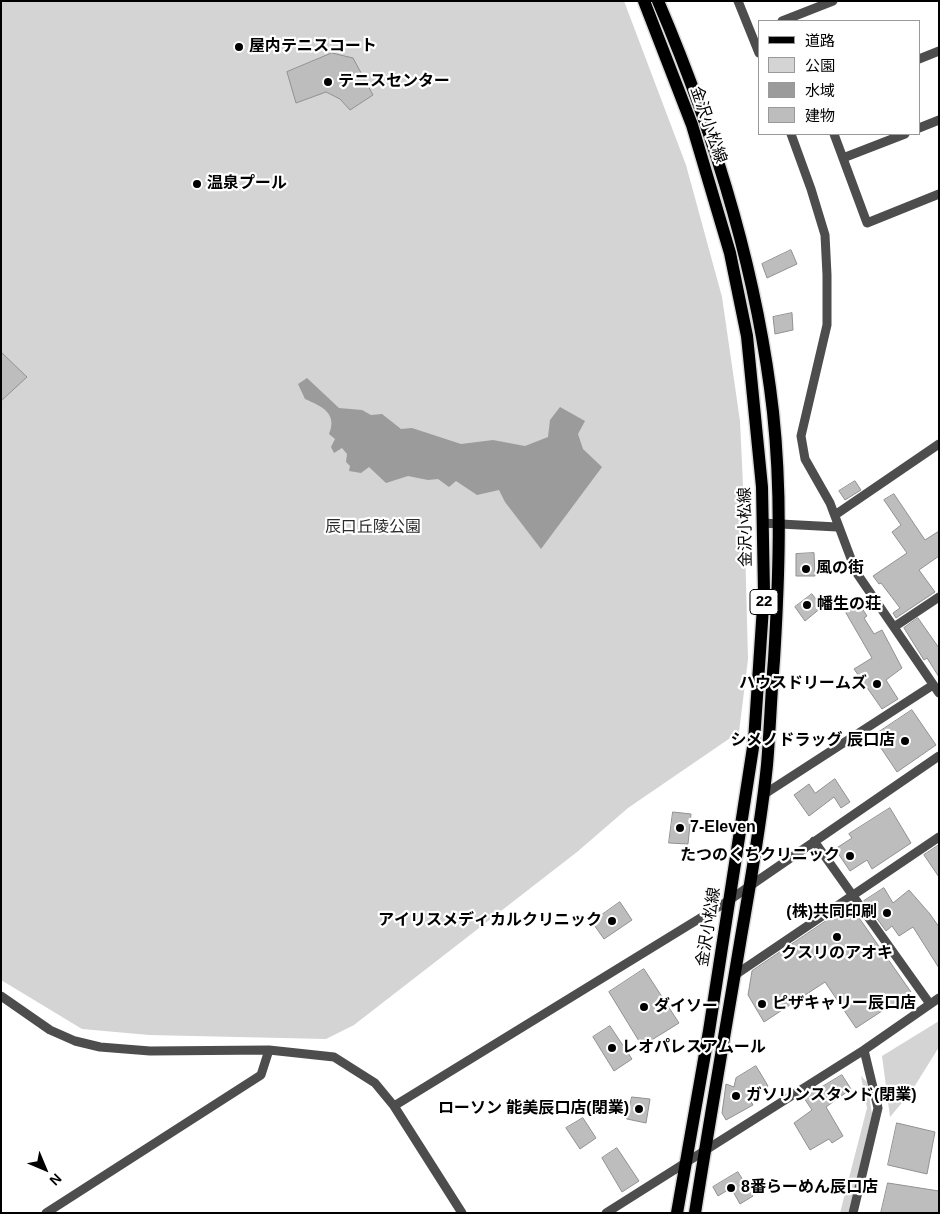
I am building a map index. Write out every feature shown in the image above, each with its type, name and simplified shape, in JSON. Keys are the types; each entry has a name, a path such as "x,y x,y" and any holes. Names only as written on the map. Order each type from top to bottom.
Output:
{"main road":[{"name":"金沢小松線","path":"644,1 692,125 730,253 749,356 762,487 764,592 755,732 710,1031 677,1213"},
{"name":"金沢小松線","path":"658,1 704,118 742,248 756,313 772,412 779,523 780,570 763,795 750,886 695,1213"}],"street":[{"path":"738,1 755,32 758,48"},
{"path":"785,20 833,1"},
{"path":"920,59 939,51"},
{"path":"920,128 939,120"},
{"path":"791,135 811,189 824,235 827,275 827,325 802,436 805,459 835,515 856,572 939,693"},
{"path":"834,135 867,223 939,194"},
{"path":"843,158 902,135"},
{"path":"835,515 939,444"},
{"path":"762,523 838,527"},
{"path":"894,627 939,596"},
{"path":"763,795 933,685"},
{"path":"394,1106 728,902 939,756"},
{"path":"735,975 939,837"},
{"path":"814,841 930,1004"},
{"path":"1,996 50,1030 76,1041 100,1047 150,1051 269,1050 334,1058 375,1083 394,1106 462,1213"},
{"path":"606,1213 686,1162 704,1153 738,1129 864,1050 939,998"},
{"path":"46,1213 261,1076 269,1050"},
{"path":"854,1213 878,1108 864,1050"}],"green space":[{"name":"辰口丘陵公園","path":"1,1 624,1 686,165 722,297 740,421 748,659 739,732 628,808 577,852 354,1025 326,1039 149,1035 82,1029 1,980"},
{"path":"939,1021 939,1047 911,1092 890,1117 882,1056"},
{"path":"861,1076 867,1082 872,1114 849,1213 840,1213 867,1108"}],"water":[{"path":"307,378 339,408 362,410 371,415 382,414 401,429 412,428 461,444 493,440 525,446 548,437 550,420 560,407 585,421 578,434 583,449 602,467 541,549 505,502 499,490 477,495 456,481 449,487 438,479 428,480 408,476 386,483 369,467 361,473 349,471 350,466 346,462 347,454 342,448 334,453 331,447 335,439 329,434 331,427 330,416 317,404 305,399 298,384"}],"building":[{"name":"テニスセンター","path":"332,53 353,58 373,95 350,110 340,99 326,92 296,103 287,72"},
{"path":"791,250 797,264 767,278 762,264"},
{"path":"792,313 793,330 775,334 773,317"},
{"path":"1,352 27,377 1,401"},
{"path":"855,481 861,490 845,500 839,491"},
{"path":"894,494 925,540 939,531 939,556 919,570 935,592 896,618 893,613 900,608 881,583 879,584 873,576 907,553 892,532 901,525 884,500"},
{"path":"814,553 815,576 796,576 796,554"},
{"path":"812,594 822,607 805,621 795,607"},
{"path":"860,605 867,616 864,618 874,634 882,630 902,668 886,680 898,699 882,709 854,669 872,658 846,613"},
{"path":"918,618 939,648 939,677 927,658 924,660 904,628"},
{"name":"シメノドラッグ 辰口店","path":"912,710 936,745 897,772 873,736"},
{"path":"835,779 850,802 841,808 834,797 809,816 794,795 809,784 815,793"},
{"path":"890,808 911,843 872,869 867,860 850,871 835,849 852,838 849,834"},
{"name":"7-Eleven","path":"673,812 691,814 688,844 669,843"},
{"path":"939,845 939,877 924,855"},
{"path":"884,888 893,903 909,890 939,927 939,968 913,927 899,936 892,926 886,931 864,901"},
{"name":"アイリスメディカルクリニック","path":"620,902 632,920 604,939 592,922"},
{"name":"クスリのアオキ","path":"850,905 911,992 856,1028 825,982 764,1022 748,995 752,971"},
{"name":"ダイソー","path":"644,969 679,1023 642,1046 609,992"},
{"name":"レオパレスアムール","path":"610,1026 632,1059 614,1071 593,1037"},
{"path":"756,1066 768,1086 749,1098 753,1105 726,1120 722,1113 726,1084 734,1087 736,1078"},
{"path":"842,1075 851,1089 826,1107 843,1136 832,1143 829,1139 810,1150 794,1123 812,1110 804,1098"},
{"name":"ローソン 能美辰口店(閉業)","path":"632,1097 650,1099 646,1123 627,1119"},
{"path":"583,1118 596,1138 580,1149 566,1128"},
{"path":"897,1123 935,1132 927,1174 888,1165"},
{"path":"617,1148 639,1181 622,1192 602,1158"},
{"name":"8番らーめん辰口店","path":"738,1172 753,1196 740,1204 731,1188 718,1196 713,1187"},
{"path":"888,1183 939,1191 939,1213 881,1213"}],"place":[{"name":"屋内テニスコート","path":"239,47"},
{"name":"テニスセンター","path":"328,82"},
{"name":"温泉プール","path":"197,184"},
{"name":"風の街","path":"806,569"},
{"name":"幡生の荘","path":"807,605"},
{"name":"ハウスドリームズ","path":"877,684"},
{"name":"シメノドラッグ 辰口店","path":"905,741"},
{"name":"7-Eleven","path":"680,828"},
{"name":"たつのくちクリニック","path":"850,856"},
{"name":"(株)共同印刷","path":"887,913"},
{"name":"アイリスメディカルクリニック","path":"612,921"},
{"name":"クスリのアオキ","path":"837,937"},
{"name":"ピザキャリー辰口店","path":"762,1004"},
{"name":"ダイソー","path":"644,1007"},
{"name":"レオパレスアムール","path":"612,1048"},
{"name":"ガソリンスタンド(閉業)","path":"736,1096"},
{"name":"ローソン 能美辰口店(閉業)","path":"639,1109"},
{"name":"8番らーめん辰口店","path":"731,1188"}]}
